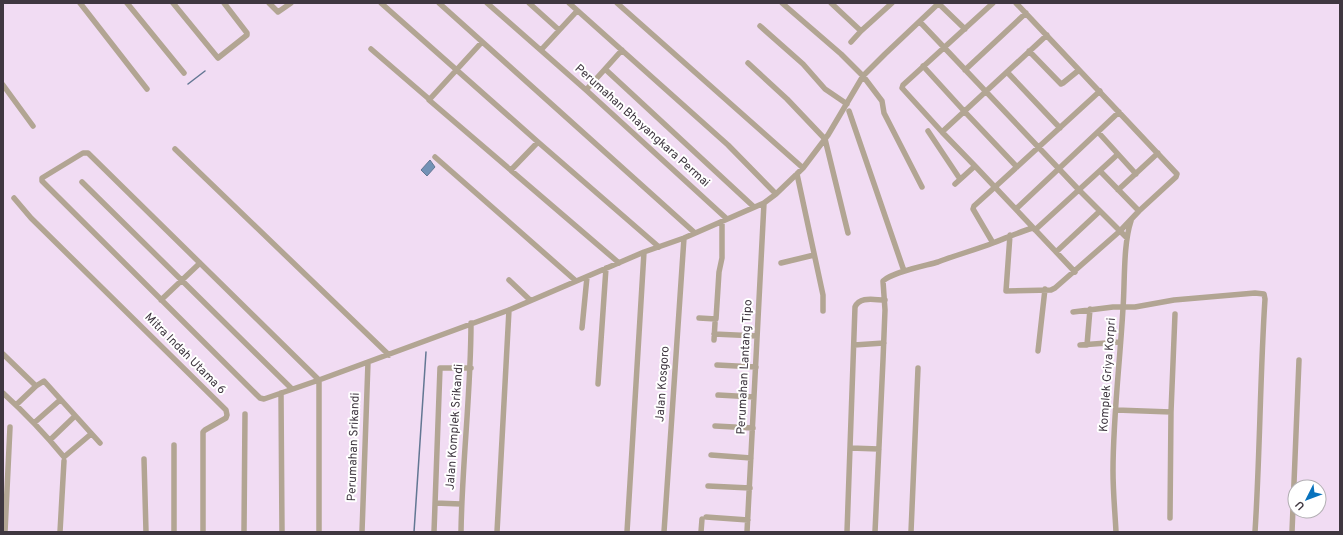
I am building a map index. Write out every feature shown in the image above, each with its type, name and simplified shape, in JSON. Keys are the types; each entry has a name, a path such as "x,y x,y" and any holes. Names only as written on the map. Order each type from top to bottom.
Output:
{"street":[{"path":"80,3 146,89"},
{"path":"127,3 184,73"},
{"path":"173,3 218,58 247,33 224,3"},
{"path":"269,3 278,12 291,3"},
{"path":"381,3 658,247"},
{"path":"439,3 695,233"},
{"name":"Perumahan Bhayangkara Permai","path":"487,3 586,90 724,220"},
{"path":"530,3 559,30"},
{"path":"569,3 728,145 776,194"},
{"path":"618,3 803,168"},
{"path":"782,3 841,54 863,76 882,101 884,113 922,187"},
{"path":"831,3 861,31"},
{"path":"851,42 892,3"},
{"path":"319,532 319,380 88,153 84,153 42,178 42,181 161,300 260,398 264,399 292,390 319,380 368,362 389,355 508,310 644,252 684,238 764,203 776,194 803,168 825,139 863,76 939,3 965,29"},
{"path":"993,3 923,66 902,88 1075,272"},
{"path":"1010,235 1006,291 1056,288 1120,231 1177,175 1120,112 1016,3"},
{"path":"541,50 577,11"},
{"path":"965,70 1026,13"},
{"path":"920,22 1079,190 1127,238"},
{"path":"760,26 803,64 825,89 847,104"},
{"path":"942,132 1047,35"},
{"path":"429,99 482,42"},
{"path":"371,49 429,99 430,102 619,263"},
{"path":"586,90 622,50"},
{"path":"1029,51 1060,84 1079,70"},
{"path":"748,63 825,139 848,233"},
{"path":"923,66 964,112 1017,167"},
{"path":"605,70 754,207"},
{"path":"1007,72 1060,128"},
{"path":"3,86 33,126"},
{"path":"993,243 973,208 974,205 1039,148 1100,91"},
{"path":"849,111 904,271"},
{"path":"1016,209 1120,112"},
{"path":"928,131 960,179"},
{"path":"1098,132 1136,174"},
{"path":"510,170 538,142"},
{"path":"175,149 389,355"},
{"path":"1118,190 1158,153"},
{"path":"875,532 884,343 885,300 883,281 904,271 993,243 1010,235 1034,229 1118,155"},
{"path":"435,157 576,282"},
{"path":"954,184 975,166"},
{"path":"1100,171 1139,211"},
{"path":"797,174 823,295 823,311"},
{"path":"82,182 292,390"},
{"name":"Mitra Indah Utama 6","path":"14,198 31,218 226,410 226,418 203,432 203,532"},
{"name":"Perumahan Lantang Tipo","path":"747,532 764,203"},
{"path":"1056,252 1100,211"},
{"path":"699,318 716,319 724,220"},
{"name":"Komplek Griya Korpri","path":"1116,532 1113,477 1116,410 1127,238 1131,220"},
{"name":"Jalan Kosgoro","path":"664,532 684,238"},
{"path":"627,532 644,252"},
{"path":"781,263 814,255"},
{"path":"161,300 200,263"},
{"path":"598,384 606,268"},
{"path":"582,328 587,277"},
{"path":"509,280 530,300"},
{"path":"1038,352 1045,289"},
{"path":"1073,312 1090,309 1135,307 1198,297 1255,293 1264,294 1255,532"},
{"path":"847,532 855,307 857,303 864,300 885,300"},
{"path":"1087,345 1090,309"},
{"path":"496,532 508,310"},
{"path":"1170,518 1171,412 1175,314"},
{"name":"Jalan Komplek Srikandi","path":"461,532 461,504 471,368 471,323"},
{"path":"715,323 714,337 757,336"},
{"path":"1080,345 1120,342"},
{"path":"854,345 884,343"},
{"path":"3,354 36,386"},
{"path":"1292,532 1299,360"},
{"name":"Perumahan Srikandi","path":"362,532 368,362"},
{"path":"717,365 756,367"},
{"path":"434,532 440,368 471,368"},
{"path":"911,532 918,368"},
{"path":"16,405 36,386 44,382 100,443"},
{"path":"3,393 50,440 64,458 91,434"},
{"path":"281,393 282,532"},
{"path":"718,395 754,397"},
{"path":"34,423 60,400"},
{"path":"1116,410 1171,412"},
{"path":"244,532 245,414"},
{"path":"50,440 75,416"},
{"path":"5,532 10,426"},
{"path":"715,426 753,428"},
{"path":"174,445 174,532"},
{"path":"850,448 879,449"},
{"path":"711,455 751,458"},
{"path":"144,459 146,532"},
{"path":"60,532 64,461"},
{"path":"708,486 750,488"},
{"path":"435,503 461,504"},
{"path":"701,532 704,518 748,520"}],"water":[{"path":"430,160 435,167 427,176 421,170"}],"waterway":[{"path":"188,84 205,71"},
{"path":"414,532 426,352"}]}
